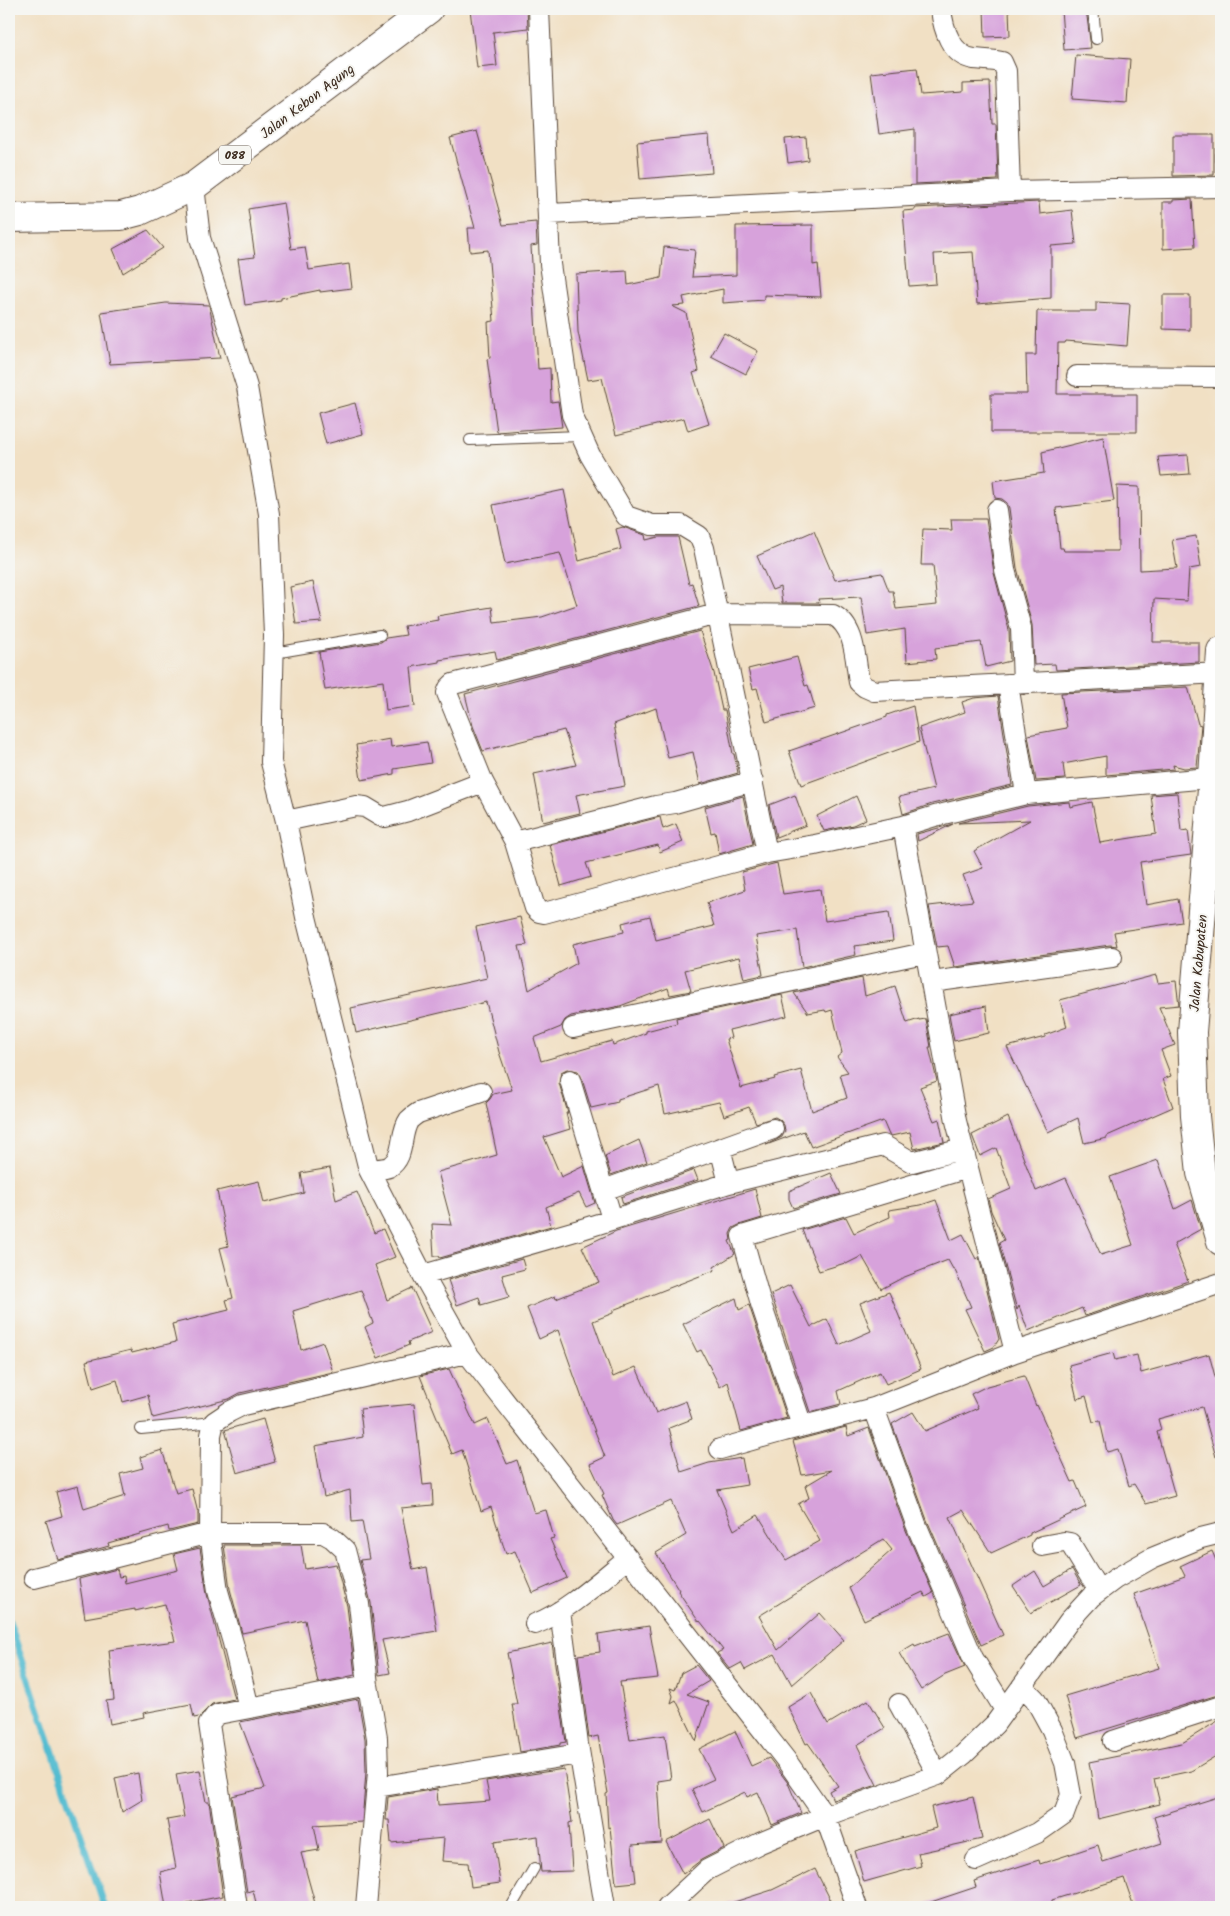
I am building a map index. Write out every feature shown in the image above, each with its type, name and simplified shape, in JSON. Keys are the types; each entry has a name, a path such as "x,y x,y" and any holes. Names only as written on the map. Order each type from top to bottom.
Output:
{"main road":[{"name":"Jalan Kebon Agung","path":"9,218 121,216 140,211 194,186 429,9"},
{"name":"Jalan Kabupaten","path":"1221,662 1217,777 1192,1032 1195,1116 1201,1173 1221,1241"}],"street":[{"path":"538,9 550,264 572,415 581,436 626,516 652,525 681,525 699,536 704,548 767,853"},
{"path":"941,9 950,42 960,53 972,59 988,59 1002,62 1006,71 1010,191"},
{"path":"194,186 200,238 247,387 269,514 274,653 271,762 286,821 306,917 369,1170 423,1275 467,1353 786,1760 825,1816 857,1907"},
{"path":"549,214 1010,191 1221,187"},
{"path":"1077,376 1221,377"},
{"path":"997,510 1004,570 1021,628 1016,684 1026,794"},
{"path":"1217,777 1026,794 934,816 903,826 816,845 767,853 544,913 539,912 535,908 515,842 483,782 447,693 453,684 717,614 833,615 840,619 849,631 859,682 874,691 1016,684 1221,662"},
{"path":"515,842 675,803 753,781"},
{"path":"286,821 356,806 365,807 385,817 408,811 483,782"},
{"path":"903,826 924,953 932,982 956,1121 1015,1352"},
{"path":"574,1028 924,953"},
{"path":"932,982 1112,957"},
{"path":"570,1080 612,1219"},
{"path":"369,1170 388,1167 395,1162 406,1126 418,1113 481,1092"},
{"path":"604,1190 772,1129"},
{"path":"423,1275 729,1183 883,1145 912,1162 963,1149"},
{"path":"720,1148 729,1183"},
{"path":"802,1426 761,1304 742,1236 968,1168"},
{"path":"720,1449 874,1408 1015,1352 1221,1283"},
{"path":"249,1708 218,1591 210,1533 211,1435 214,1422 228,1412 243,1405 467,1353"},
{"path":"874,1408 916,1524 973,1658 1005,1710"},
{"path":"34,1578 210,1533 322,1533 341,1545 345,1550 359,1604 378,1759 366,1907"},
{"path":"667,1907 707,1870 760,1843 825,1816 938,1775 963,1755 995,1724 1069,1621 1091,1597 1115,1579 1152,1558 1201,1538 1221,1533"},
{"path":"1042,1546 1064,1542 1070,1543 1099,1591"},
{"path":"535,1624 546,1620 560,1611 628,1558"},
{"path":"560,1611 579,1754 605,1907"},
{"path":"237,1907 209,1724 218,1714 368,1685"},
{"path":"976,1860 1037,1833 1064,1814 1072,1795 1065,1764 1052,1730 1036,1699 1022,1686"},
{"path":"899,1704 938,1775"},
{"path":"1113,1741 1221,1706"},
{"path":"377,1787 579,1754"}],"lane":[{"path":"1093,9 1096,39"},
{"path":"470,440 581,436"},
{"path":"274,653 380,635"},
{"path":"141,1429 214,1422"},
{"path":"511,1907 534,1868"}],"building":[{"path":"470,9 527,9 528,28 493,32 497,66 477,68"},
{"path":"984,9 1009,9 1010,36 985,37"},
{"path":"1061,9 1086,9 1091,48 1064,50"},
{"path":"1076,55 1130,59 1127,103 1072,99"},
{"path":"917,68 921,95 963,92 963,83 990,82 992,124 996,124 998,180 915,184 915,129 879,134 871,73"},
{"path":"477,131 503,225 536,222 537,245 531,246 538,369 550,368 551,402 558,401 562,427 497,432 487,359 490,358 488,322 494,321 488,250 470,252 468,228 475,228 450,138"},
{"path":"709,135 712,173 640,179 637,142"},
{"path":"1173,135 1214,135 1214,175 1173,176"},
{"path":"806,137 808,160 788,163 785,139"},
{"path":"1192,199 1195,247 1163,249 1163,202"},
{"path":"1039,202 1040,214 1072,210 1076,244 1051,246 1051,298 977,304 973,252 934,254 936,284 909,286 903,211 915,210 915,208"},
{"path":"284,203 291,249 305,247 309,270 349,264 352,288 320,292 320,290 281,298 281,300 245,305 238,259 255,257 248,209"},
{"path":"813,225 813,265 818,264 821,297 764,295 764,300 723,303 723,289 683,297 685,305 672,306 686,313 699,371 693,373 709,424 688,431 684,418 616,435 602,378 588,380 578,332 576,274 627,271 628,285 661,278 664,247 695,250 692,277 736,275 736,226"},
{"path":"148,230 163,248 123,273 113,249"},
{"path":"1163,295 1190,295 1190,330 1163,329"},
{"path":"1096,302 1130,304 1127,346 1066,341 1065,343 1058,343 1057,394 1137,394 1137,432 991,432 991,394 1027,394 1026,355 1036,355 1037,311 1096,311"},
{"path":"166,303 209,305 220,358 110,364 101,312"},
{"path":"724,333 758,351 746,374 711,356"},
{"path":"355,403 363,434 326,444 318,413"},
{"path":"1103,437 1114,501 1056,508 1060,548 1063,548 1064,551 1118,551 1117,486 1139,487 1140,570 1177,568 1172,540 1196,536 1201,567 1189,569 1187,601 1154,599 1153,642 1199,642 1199,662 1056,670 1055,664 1034,665 1032,625 1017,568 1009,508 1002,499 995,498 993,481 1044,473 1042,452"},
{"path":"1188,455 1190,474 1161,476 1158,457"},
{"path":"564,490 579,561 621,549 616,529 623,527 645,535 646,540 658,537 678,537 689,584 692,583 699,606 497,660 495,651 439,660 439,662 411,667 415,706 386,710 383,681 325,690 319,652 381,642 386,638 406,635 404,626 438,620 437,616 492,607 494,623 542,617 577,605 560,553 505,564 493,505"},
{"path":"951,519 986,519 994,573 1009,630 1010,661 986,667 981,642 935,648 936,659 907,662 905,629 867,635 861,597 818,599 819,603 782,603 780,587 772,590 757,556 814,531 835,580 882,573 889,591 893,591 896,609 937,605 933,565 921,565 923,529 952,530"},
{"path":"313,582 322,622 296,624 290,587"},
{"path":"700,631 714,673 722,710 725,710 738,773 700,784 693,752 668,758 656,708 614,724 625,786 576,795 580,813 543,822 534,774 576,765 564,730 483,751 473,726 465,694"},
{"path":"797,657 805,686 808,685 815,708 766,722 757,688 753,689 748,669"},
{"path":"1188,687 1198,724 1201,725 1197,767 1184,768 1173,765 1174,769 1106,775 1106,756 1063,764 1065,779 1036,781 1028,735 1067,728 1061,693"},
{"path":"998,696 1012,785 932,804 903,814 899,797 934,789 919,728 965,712 962,702 974,698"},
{"path":"913,706 919,742 801,785 789,751"},
{"path":"390,739 391,747 427,742 431,763 394,769 394,774 361,780 356,745"},
{"path":"1177,793 1181,831 1188,830 1191,855 1140,862 1146,905 1178,899 1182,922 1114,932 1117,946 1110,945 955,967 948,946 937,947 929,906 973,901 963,875 983,868 974,851 1030,820 958,823 1028,806 1069,802 1070,807 1092,802 1100,843 1156,834 1151,795"},
{"path":"795,795 806,825 776,837 769,805"},
{"path":"743,796 753,844 719,854 715,832 711,833 705,807"},
{"path":"856,796 866,819 853,825 824,831 817,816"},
{"path":"660,817 663,829 676,824 683,842 660,852 658,845 586,863 591,877 561,886 550,845"},
{"path":"953,824 918,841 917,834"},
{"path":"777,863 783,894 820,889 825,921 889,912 893,941 854,946 856,955 802,967 797,930 756,936 763,975 744,979 739,957 685,970 691,991 670,995 668,988 620,1006 571,1016 565,1020 561,1027 534,1038 541,1061 612,1041 613,1045 646,1033 646,1031 677,1023 676,1018 782,995 787,1016 729,1030 731,1038 726,1039 741,1088 801,1070 812,1111 847,1098 840,1074 848,1072 837,1057 842,1053 832,1010 808,1013 794,993 862,978 865,996 895,986 907,1023 926,1019 931,1047 929,1047 937,1081 920,1087 934,1121 939,1119 944,1142 914,1149 910,1132 891,1136 883,1121 811,1147 804,1131 766,1145 782,1137 785,1131 784,1125 775,1117 756,1123 749,1107 724,1116 719,1102 665,1114 659,1086 618,1099 618,1102 591,1108 578,1071 567,1069 561,1072 559,1083 568,1113 566,1113 570,1129 544,1137 561,1177 584,1166 595,1203 586,1207 579,1193 546,1207 551,1226 440,1258 439,1256 434,1256 432,1224 452,1225 438,1172 497,1155 486,1103 493,1094 512,1090 499,1052 486,1002 356,1033 351,1008 487,978 476,927 520,917 527,945 519,946 529,990 577,963 573,944 624,932 622,923 650,916 656,940 714,926 707,903 745,890 742,872"},
{"path":"1156,975 1158,983 1176,981 1179,1005 1159,1007 1175,1045 1161,1050 1171,1076 1163,1079 1173,1107 1107,1136 1107,1138 1084,1143 1078,1118 1048,1132 1007,1047 1045,1037 1045,1035 1067,1027 1060,1000"},
{"path":"986,1006 989,1033 954,1041 949,1014"},
{"path":"1008,1117 1036,1191 1066,1178 1101,1255 1133,1245 1110,1177 1158,1160 1175,1209 1192,1200 1201,1229 1174,1244 1188,1281 1085,1316 1082,1308 1028,1331 1019,1306 1017,1310 999,1243 1004,1240 991,1211 988,1199 1011,1189 996,1148 980,1156 972,1135"},
{"path":"639,1140 647,1162 611,1175 605,1156"},
{"path":"330,1168 336,1200 357,1192 374,1233 383,1229 395,1257 375,1265 387,1300 412,1288 432,1332 408,1342 409,1345 378,1358 365,1327 373,1323 361,1290 293,1311 301,1350 323,1342 333,1372 240,1393 229,1399 153,1418 148,1395 123,1402 117,1380 93,1388 86,1361 131,1350 132,1353 176,1342 172,1324 229,1310 226,1300 233,1298 220,1248 228,1246 217,1191 259,1181 264,1203 304,1193 301,1173"},
{"path":"694,1170 698,1180 623,1204 621,1197"},
{"path":"831,1173 841,1194 793,1208 789,1199 789,1191"},
{"path":"755,1189 762,1218 733,1228 730,1234 731,1240 729,1241 735,1254 714,1267 715,1270 613,1310 613,1313 593,1321 613,1377 636,1367 656,1413 686,1401 692,1419 669,1428 681,1472 709,1463 742,1458 747,1485 717,1490 734,1530 758,1515 786,1560 820,1541 798,1504 809,1498 805,1486 832,1470 802,1475 793,1441 846,1427 848,1436 869,1428 905,1528 933,1593 926,1597 923,1592 864,1620 849,1588 892,1550 883,1539 759,1616 778,1650 820,1613 844,1640 792,1685 775,1654 745,1670 741,1663 730,1669 717,1653 723,1650 699,1622 656,1553 686,1535 671,1501 617,1525 613,1520 602,1495 604,1494 590,1464 605,1457 558,1330 539,1339 527,1308 555,1296 556,1299 599,1282 582,1247 616,1231"},
{"path":"936,1200 951,1240 963,1234 976,1259 979,1257 999,1339 994,1347 985,1351 965,1309 971,1307 954,1268 948,1260 902,1278 881,1289 862,1256 846,1264 819,1271 802,1230 846,1217 854,1233 890,1217 889,1210 921,1205"},
{"path":"522,1259 525,1269 502,1275 509,1297 481,1305 479,1297 457,1305 448,1280"},
{"path":"790,1285 811,1327 827,1319 839,1345 871,1331 860,1303 889,1292 921,1369 886,1384 880,1372 838,1391 841,1404 810,1412 771,1294"},
{"path":"736,1298 739,1310 749,1305 787,1418 741,1431 728,1382 720,1387 701,1350 697,1352 683,1324"},
{"path":"1113,1353 1115,1360 1137,1355 1141,1373 1209,1354 1221,1399 1221,1456 1216,1457 1202,1407 1158,1419 1161,1430 1157,1432 1175,1496 1146,1504 1134,1484 1129,1486 1118,1449 1107,1452 1100,1421 1093,1422 1086,1396 1077,1399 1069,1365"},
{"path":"449,1369 475,1425 488,1419 507,1464 517,1460 534,1513 546,1510 554,1538 550,1539 567,1578 533,1593 515,1551 506,1554 491,1507 481,1511 462,1450 452,1454 420,1376"},
{"path":"1024,1376 1036,1406 1072,1482 1075,1481 1086,1507 991,1553 963,1510 950,1517 1003,1635 981,1645 927,1520 892,1424 913,1412 925,1431 978,1408 971,1394 987,1386"},
{"path":"414,1404 423,1485 432,1484 433,1505 401,1508 413,1570 427,1567 437,1631 382,1640 390,1673 379,1675 371,1603 360,1560 369,1559 362,1521 352,1522 350,1490 324,1497 315,1446 363,1437 360,1409"},
{"path":"263,1419 275,1462 237,1473 225,1430"},
{"path":"162,1450 176,1493 192,1489 198,1513 198,1524 169,1531 168,1526 108,1543 109,1546 58,1560 46,1521 62,1516 56,1492 78,1486 84,1509 125,1496 120,1474 143,1468 140,1457"},
{"path":"224,1545 301,1545 305,1569 336,1564 347,1606 355,1675 318,1683 305,1620 242,1633 230,1589"},
{"path":"200,1548 207,1594 234,1699 212,1704 199,1717 194,1718 191,1704 143,1713 144,1717 110,1724 106,1701 114,1700 109,1650 175,1641 165,1604 135,1611 135,1609 85,1618 79,1579 117,1569 119,1577 124,1576 125,1583 178,1570 174,1554"},
{"path":"1212,1551 1221,1572 1221,1694 1077,1738 1065,1696 1159,1668 1134,1594 1185,1576 1180,1566"},
{"path":"1072,1569 1081,1585 1031,1613 1013,1586 1035,1571 1044,1586"},
{"path":"649,1626 658,1678 620,1682 630,1740 665,1735 671,1779 658,1781 662,1843 632,1845 636,1882 616,1884 610,1827 608,1828 606,1794 608,1793 598,1736 589,1738 578,1655 600,1652 598,1634"},
{"path":"949,1633 965,1667 945,1675 921,1690 899,1653 914,1644 915,1646"},
{"path":"552,1643 566,1742 560,1743 560,1745 520,1752 512,1704 517,1704 507,1653"},
{"path":"696,1665 709,1681 687,1694 709,1702 696,1741 676,1700 671,1703 673,1696 670,1688 675,1690 681,1673"},
{"path":"811,1693 828,1724 868,1700 885,1728 857,1745 877,1785 833,1800 829,1791 838,1786 808,1743 806,1744 788,1707"},
{"path":"358,1699 365,1739 366,1772 362,1822 314,1825 319,1850 301,1853 316,1907 257,1907 253,1890 247,1892 232,1796 265,1788 240,1722"},
{"path":"1221,1719 1221,1753 1191,1771 1154,1779 1160,1804 1098,1819 1089,1762 1182,1743"},
{"path":"735,1731 751,1766 769,1758 788,1783 801,1813 772,1825 758,1792 747,1797 745,1792 703,1812 692,1789 714,1779 699,1749"},
{"path":"564,1769 572,1822 569,1823 572,1871 541,1872 538,1836 494,1842 500,1883 471,1887 468,1863 442,1861 444,1838 391,1843 389,1820 386,1820 388,1797 437,1789 438,1805 490,1801 486,1781"},
{"path":"200,1770 206,1802 209,1802 223,1896 187,1903 187,1905 166,1907 160,1872 176,1868 167,1820 184,1817 176,1774"},
{"path":"138,1773 142,1800 122,1812 115,1778"},
{"path":"1221,1796 1221,1907 1134,1907 1124,1878 1052,1900 1052,1902 1036,1907 926,1907 925,1904 976,1887 974,1881 1039,1860 1040,1864 1098,1845 1103,1862 1162,1843 1154,1817"},
{"path":"973,1797 982,1839 918,1853 921,1866 864,1882 855,1851 936,1828 931,1807"},
{"path":"710,1819 724,1848 701,1860 683,1874 666,1842"},
{"path":"815,1869 831,1901 819,1907 729,1907 728,1904 772,1890"}],"waterway":[{"path":"9,1621 105,1907"}]}
